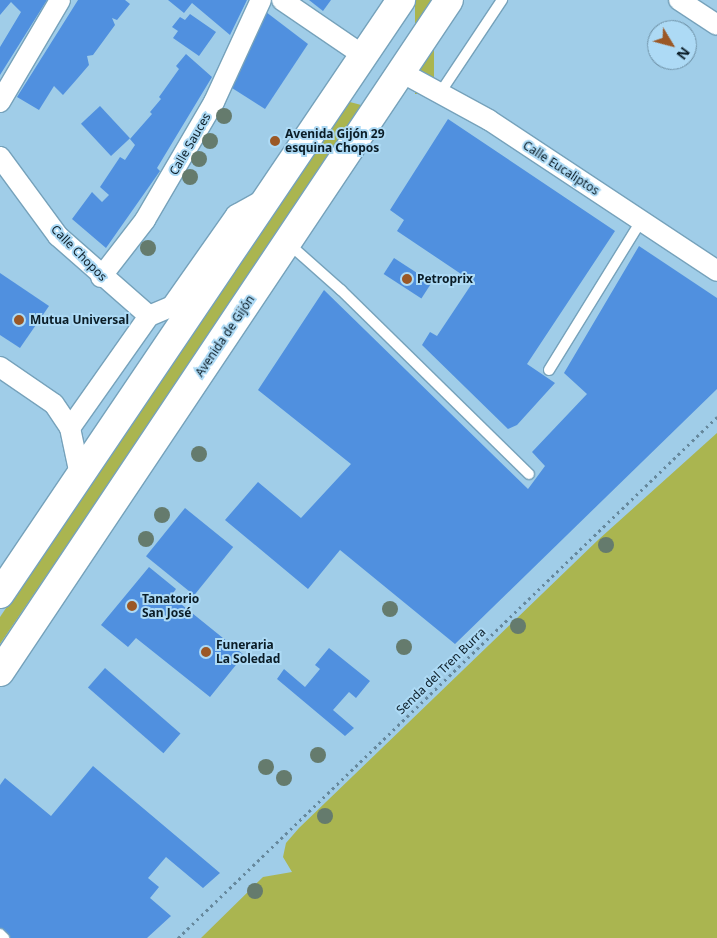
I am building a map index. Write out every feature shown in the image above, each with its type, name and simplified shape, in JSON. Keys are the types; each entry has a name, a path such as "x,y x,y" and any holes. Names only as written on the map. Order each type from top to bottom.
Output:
{"highway":[{"path":"0,594 263,200 402,0"},
{"name":"Avenida de Gijón","path":"0,672 449,0"}],"street":[{"path":"0,102 60,0"},
{"name":"Calle Sauces","path":"101,278 145,220 214,102 261,0"},
{"path":"282,0 364,56"},
{"path":"679,0 717,25"},
{"name":"Calle Eucaliptos","path":"401,72 488,120 717,271"},
{"name":"Calle Chopos","path":"0,157 58,236 101,278 149,316"},
{"path":"70,428 149,316 172,306 236,215 263,200"},
{"path":"0,367 54,404 70,428 80,475"}],"lane":[{"path":"440,93 502,0"},
{"path":"549,370 641,221"},
{"path":"288,242 341,290 529,474"},
{"path":"0,934 4,938"}],"path":[{"name":"Senda del Tren Burra","path":"178,938 717,417"}],"green space":[{"path":"415,0 434,0 434,94 415,94"},
{"path":"346,101 365,106 0,644 0,617"},
{"path":"717,433 717,938 201,938 263,877 292,872 283,857 286,843 299,828 598,540"}],"building":[{"path":"0,0 47,0 0,75 0,47 21,12 11,2 0,15"},
{"path":"78,0 125,0 130,4 117,20 112,18 115,25 93,55 87,56 89,65 77,79 63,95 54,86 39,110 17,97"},
{"path":"168,0 247,0 230,35 192,3 184,13"},
{"path":"309,0 331,0 323,11"},
{"path":"266,12 308,44 265,109 232,88"},
{"path":"190,14 216,32 199,56 173,38 178,31 172,27 180,17 185,20"},
{"path":"186,54 212,77 157,168 160,171 106,248 72,219 92,192 102,202 109,195 100,187 120,157 125,160 135,145 130,139 152,114 150,112 161,99 159,97 179,69 176,66"},
{"path":"100,106 130,138 111,156 81,124"},
{"path":"448,119 615,231 527,364 555,383 517,425 508,429 422,345 430,332 437,336 473,282 397,231 404,220 390,210"},
{"path":"639,246 717,298 717,389 455,644 340,550 308,589 225,520 258,482 301,518 351,464 258,390 324,290 528,489 545,466 532,452 587,394 564,373"},
{"name":"Petroprix","path":"394,258 432,283 421,298 384,274"},
{"name":"Mutua Universal","path":"0,273 49,306 20,348 0,335"},
{"path":"185,508 233,547 194,595 146,556"},
{"path":"149,567 176,589 171,596 244,655 210,697 136,638 128,647 101,625"},
{"path":"329,648 370,681 356,698 349,692 333,710 354,728 345,736 277,679 284,669 305,687 320,669 315,665"},
{"path":"105,668 180,734 163,753 88,688"},
{"path":"93,766 220,873 203,888 166,857 148,878 159,887 150,898 171,916 147,938 8,938 0,931 0,785 5,778 51,816"}],"place":[{"name":"Avenida Gijón 29 esquina Chopos","path":"275,141"},
{"name":"Petroprix","path":"407,279"},
{"name":"Mutua Universal","path":"19,320"},
{"name":"Tanatorio San José","path":"132,606"},
{"name":"Funeraria La Soledad","path":"206,652"}]}
